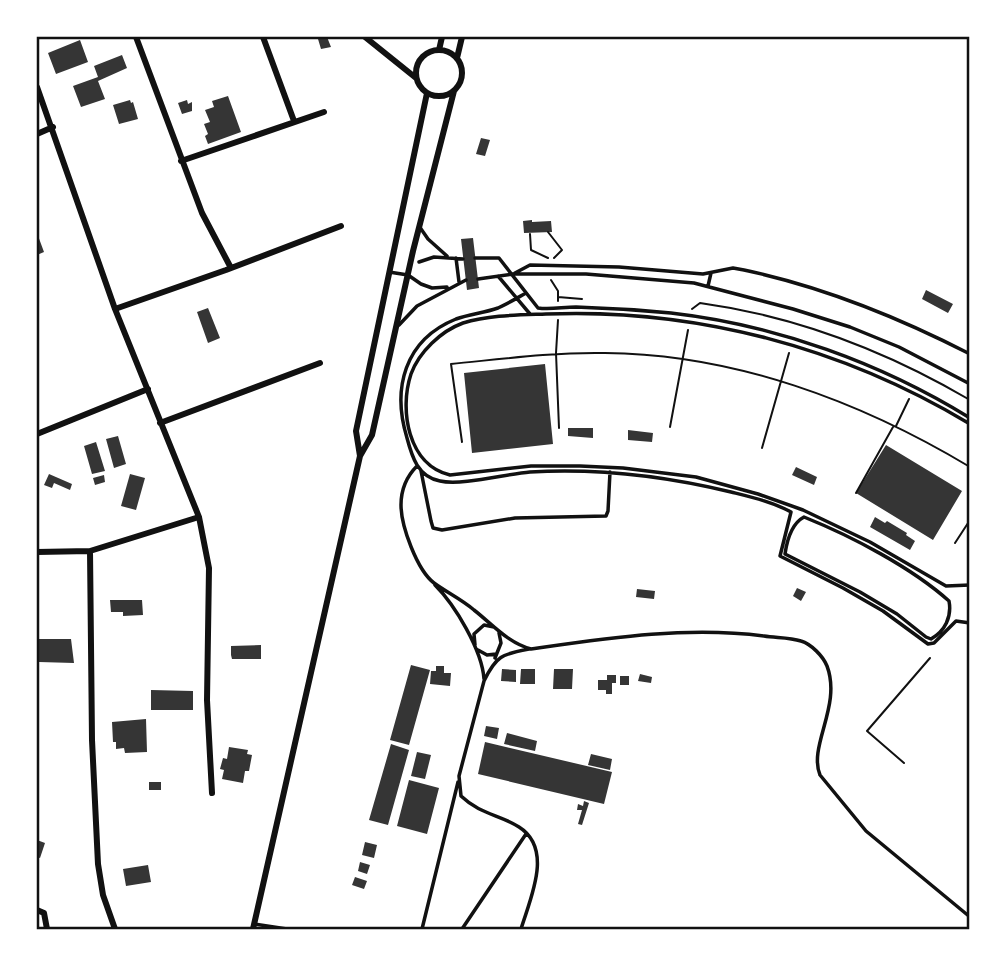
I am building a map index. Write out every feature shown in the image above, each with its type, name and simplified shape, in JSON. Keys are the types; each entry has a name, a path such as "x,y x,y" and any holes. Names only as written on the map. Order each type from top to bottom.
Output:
{"street":[{"path":"136,37 202,213 232,268"},
{"path":"263,37 294,121"},
{"path":"365,37 416,78 427,93 441,96 454,91 459,86 462,71 457,58 451,53 439,50 426,54 421,59 416,78"},
{"path":"439,50 442,37"},
{"path":"457,58 462,37"},
{"path":"37,87 115,309 199,517 209,568 207,700 212,793"},
{"path":"254,926 360,456 372,435 419,226 454,91"},
{"path":"360,456 356,431 427,93"},
{"path":"181,161 324,111"},
{"path":"37,134 52,127"},
{"path":"115,309 341,226"},
{"path":"160,423 320,363"},
{"path":"37,434 148,389"},
{"path":"37,552 90,551 199,517"},
{"path":"90,551 92,740 98,864 103,895 115,929"},
{"path":"37,910 44,913 47,929"}],"lane":[{"path":"419,226 428,239 449,257"},
{"path":"419,262 434,257 463,259"},
{"path":"456,258 459,282"},
{"path":"475,258 499,258 538,308 614,308 670,313 771,333 875,369 934,397 970,418"},
{"path":"513,274 530,265 711,273 733,268 815,288 899,319 970,354"},
{"path":"388,272 408,275 432,288 450,287"},
{"path":"708,286 711,273"},
{"path":"478,279 513,274 633,276 708,286 850,327 899,347 970,384"},
{"path":"498,276 530,314"},
{"path":"395,330 417,306 466,280"},
{"path":"526,293 499,307 455,319 442,326 427,338 408,364 402,380 400,405 407,439 417,466 429,478 443,482 545,471 610,472 654,476 755,499 789,511 791,519 779,556 782,559 833,582 883,611 928,644 934,643 947,626 950,618 949,601 920,579 859,542 804,517 798,520 793,527 785,554 860,592 897,614 930,639 935,638 947,626 956,621 970,623"},
{"path":"970,424 891,382 844,362 738,330 619,314 530,314 464,323 443,334 423,353 412,373 407,395 407,414 420,457 429,466 450,475 531,466 569,466 624,468 696,477 803,510 870,542 946,586 970,585"},
{"path":"417,466 404,488 401,503 403,518 419,564 456,609 483,669"},
{"path":"421,471 430,520 433,528 442,530 515,518 606,516 610,472"},
{"path":"433,582 456,596 506,638 531,649"},
{"path":"484,681 474,634 484,625 495,627"},
{"path":"422,929 484,681 501,643 495,627"},
{"path":"491,667 499,656 612,637 687,632 750,634 803,641 816,651 827,665 830,682 828,718 816,764 820,775 866,831 970,917"},
{"path":"478,650 487,655 498,653"},
{"path":"459,776 461,796 472,807 519,827 533,840 538,856 537,873 521,929"},
{"path":"463,929 526,834"},
{"path":"254,926 287,929"}],"path":[{"path":"530,234 531,250 552,260 562,250 548,232"},
{"path":"551,274 551,280 558,291 558,308"},
{"path":"558,313 556,353 559,428"},
{"path":"670,427 689,322"},
{"path":"462,442 451,364 556,353 607,353 682,359 825,395 894,426 970,467"},
{"path":"762,448 781,382"},
{"path":"856,493 894,426"},
{"path":"955,543 970,520"},
{"path":"904,763 867,731 929,658"}],"building":[{"path":"327,37 331,47 321,49 318,39"},
{"path":"80,40 88,62 56,74 48,53"},
{"path":"122,55 127,68 98,81 105,99 81,107 73,86 98,77 94,66"},
{"path":"228,96 241,132 208,144 204,124 210,122 205,110 214,107 212,101"},
{"path":"130,100 138,119 119,124 113,105"},
{"path":"187,100 188,104 192,102 192,111 182,114 178,103"},
{"path":"481,138 490,140 485,156 476,154"},
{"path":"523,221 551,221 552,232 524,233"},
{"path":"37,233 44,252 37,255"},
{"path":"473,238 479,288 467,290 461,239"},
{"path":"926,290 953,304 948,313 922,299"},
{"path":"208,308 220,338 208,343 197,312"},
{"path":"545,364 553,444 472,453 464,373"},
{"path":"568,428 593,428 593,438 568,436"},
{"path":"628,430 653,433 652,442 628,440"},
{"path":"118,436 126,464 114,468 106,439"},
{"path":"96,442 105,471 92,474 84,446"},
{"path":"886,445 962,491 933,540 856,493"},
{"path":"796,467 817,477 814,485 792,475"},
{"path":"49,474 72,484 70,490 54,483 52,488 44,485"},
{"path":"130,474 145,478 136,510 121,506"},
{"path":"104,475 105,482 95,485 93,478"},
{"path":"875,517 907,533 906,535 915,541 910,550 870,527"},
{"path":"797,588 806,592 801,601 793,596"},
{"path":"637,589 655,591 654,599 636,597"},
{"path":"110,600 142,600 143,615 123,616 123,612 111,612"},
{"path":"39,639 71,639 74,663 39,662"},
{"path":"261,645 261,659 232,659 231,646"},
{"path":"411,665 430,670 409,745 390,740"},
{"path":"436,666 444,666 444,673 451,673 450,686 430,684 431,671 436,671"},
{"path":"502,669 516,670 516,682 501,681"},
{"path":"521,669 535,669 535,684 520,684"},
{"path":"554,669 573,669 572,689 553,689"},
{"path":"640,674 652,677 651,683 638,681"},
{"path":"607,675 616,675 616,683 612,683 612,694 606,694 606,690 598,690 598,680 607,680"},
{"path":"620,676 629,676 629,685 620,685"},
{"path":"151,690 193,691 193,710 151,710"},
{"path":"146,719 147,752 125,753 124,748 116,749 112,722"},
{"path":"486,726 499,728 497,739 484,736"},
{"path":"507,733 537,741 535,751 504,744"},
{"path":"485,742 612,772 604,804 478,774"},
{"path":"391,744 409,750 388,825 369,820"},
{"path":"229,747 248,750 247,754 252,755 243,783 222,779 224,770 220,769 223,758 227,759"},
{"path":"417,752 431,755 425,779 411,776"},
{"path":"591,754 612,759 610,770 588,765"},
{"path":"409,780 439,788 427,834 397,826"},
{"path":"149,782 161,782 161,790 149,790"},
{"path":"584,801 589,803 582,825 578,824 582,810 577,810 578,804 583,806"},
{"path":"37,840 45,843 40,858 37,857"},
{"path":"365,842 377,845 374,858 362,855"},
{"path":"360,862 370,865 367,874 358,871"},
{"path":"148,865 151,882 126,886 123,869"},
{"path":"355,877 367,881 364,889 352,885"}]}
